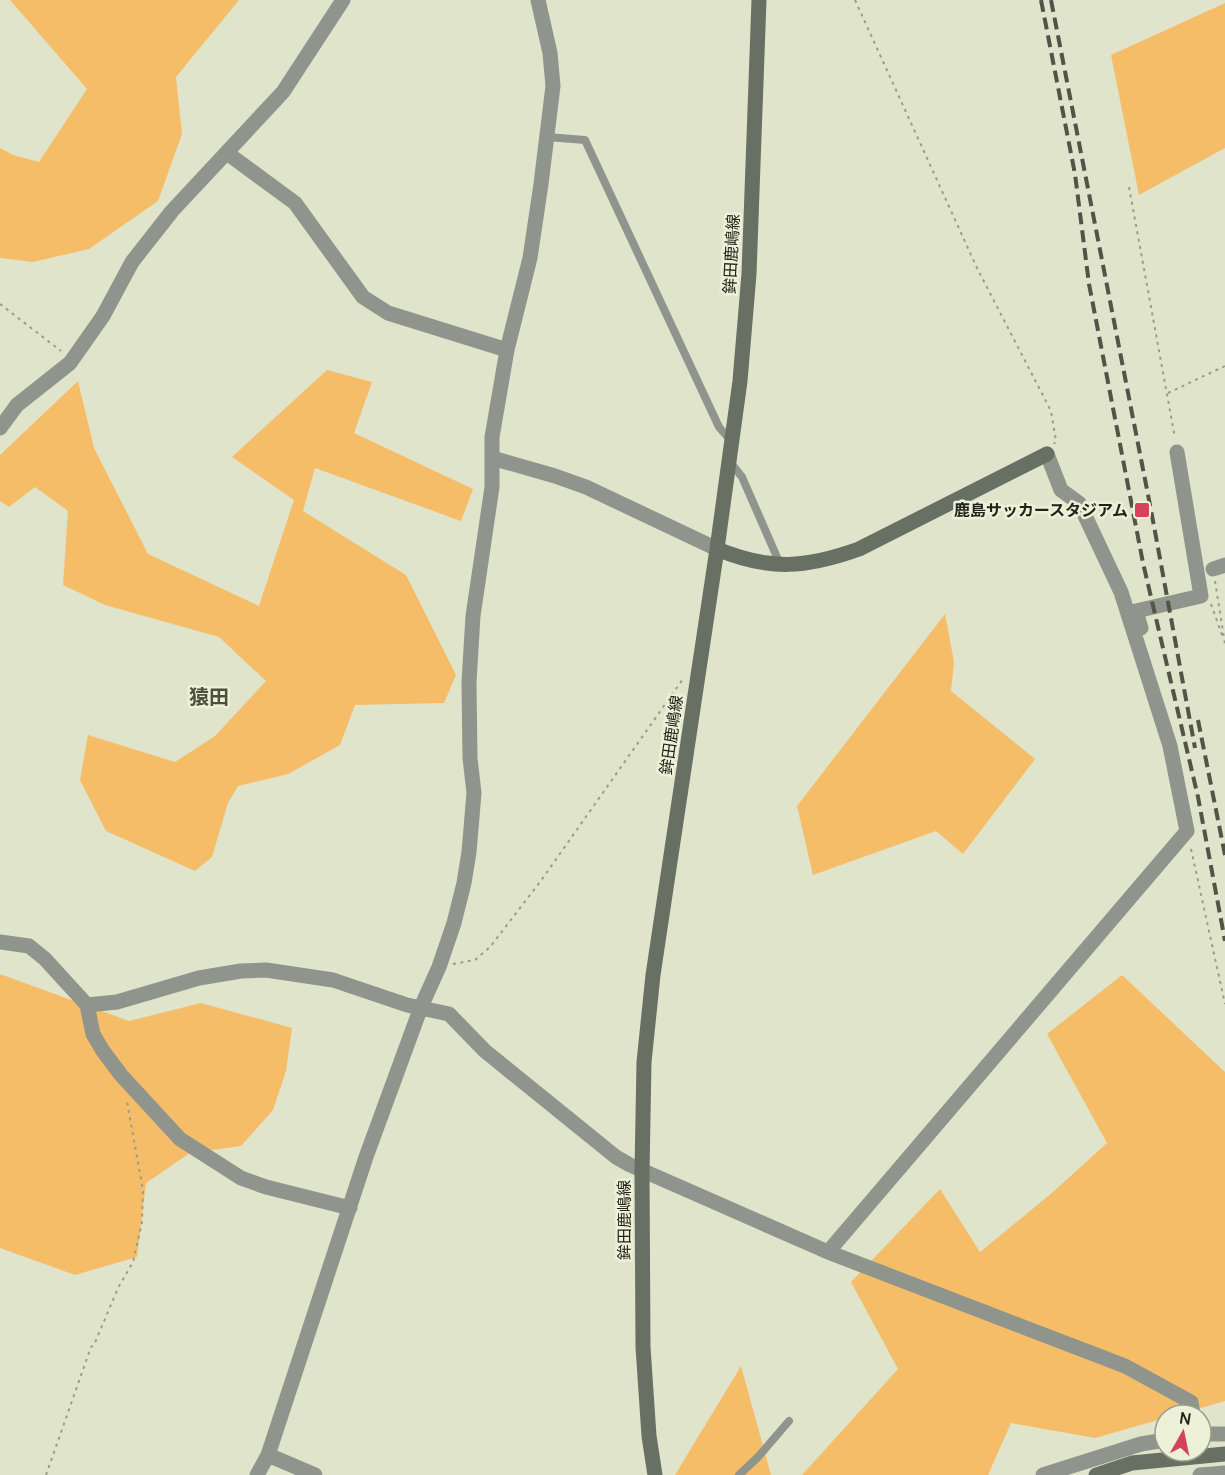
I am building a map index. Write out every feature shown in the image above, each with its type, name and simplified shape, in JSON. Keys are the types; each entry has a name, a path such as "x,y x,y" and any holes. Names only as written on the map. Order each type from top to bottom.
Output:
{"main road":[{"name":"鉾田鹿嶋線","path":"655,1475 648,1424 643,1357 642,1171 645,1062 653,975 730,462 740,381 748,274 759,0"},
{"path":"717,549 752,562 781,566 807,564 836,557 859,549 1047,454"},
{"path":"1096,1475 1132,1463 1225,1454"}],"street":[{"path":"0,428 17,405 70,363 103,316 132,262 172,211 283,92 343,0"},
{"path":"257,1475 268,1455 366,1157 454,923 469,852 474,793 470,758 470,671 473,616 492,487 492,436 507,350 530,258 553,86 550,53 538,0"},
{"path":"227,153 295,203 363,297 388,313 507,350"},
{"path":"828,1252 1187,831 1170,746 1136,611 1201,596 1177,452"},
{"path":"1047,454 1061,490 1079,503 1121,592 1170,746"},
{"path":"492,458 586,487 717,549"},
{"path":"0,942 29,946 45,959 87,1005 93,1034 103,1051 121,1075 180,1139 241,1178 266,1187 350,1209"},
{"path":"87,1005 117,1002 199,978 241,971 266,970 333,981 407,1005 449,1014 485,1051 531,1089 616,1157 642,1171 828,1252 1125,1366 1191,1403"},
{"path":"1043,1475 1153,1442"},
{"path":"268,1455 315,1475"},
{"path":"1200,1475 1225,1473"}],"lane":[{"path":"547,137 585,140 719,427 732,442"},
{"path":"730,462 742,477 781,566"},
{"path":"739,1475 789,1421"}],"path":[{"path":"855,0 977,268 1051,411 1056,441 1047,454"},
{"path":"1129,187 1177,452"},
{"path":"0,304 65,355 70,363"},
{"path":"1168,393 1225,366"},
{"path":"1219,567 1225,644"},
{"path":"1201,596 1209,597 1225,644"},
{"path":"439,967 475,960 490,947 540,882 681,680 698,671"},
{"path":"1187,831 1225,1004"},
{"path":"46,1475 91,1347 94,1345 118,1288 133,1262 142,1222 143,1190 121,1075"}],"shaded area":[{"path":"10,0 239,0 176,77 182,134 158,201 89,249 33,262 0,258 0,148 13,155 39,162 87,89"},
{"path":"1225,3 1225,148 1139,195 1111,55"},
{"path":"327,370 372,382 354,433 473,489 461,521 315,468 303,511 406,575 456,675 444,703 355,705 340,745 288,774 238,786 228,803 212,857 195,871 106,831 80,780 88,735 175,762 215,736 266,681 219,637 105,605 63,585 68,511 35,487 9,507 0,501 0,455 78,381 94,448 148,554 259,606 294,500 232,457"},
{"path":"945,614 954,662 951,691 1035,759 963,854 936,831 813,875 797,806"},
{"path":"0,974 129,1021 201,1003 292,1028 286,1071 273,1110 241,1146 190,1153 146,1183 137,1257 75,1275 0,1248"},
{"path":"1122,975 1225,1072 1225,1401 1213,1404 1153,1403 1153,1421 1095,1438 1011,1423 988,1475 802,1475 898,1369 851,1282 940,1189 980,1252 1053,1192 1107,1143 1047,1034"},
{"path":"741,1366 771,1475 675,1475"}],"railway":[{"path":"1041,0 1075,174 1089,284 1143,563 1198,797 1225,941"},
{"path":"1051,0 1195,748"},
{"path":"1198,720 1225,855"}],"place":[{"name":"鹿島サッカースタジアム","path":"1142,510"}],"district":[{"name":"猿田","path":"209,697"}]}
